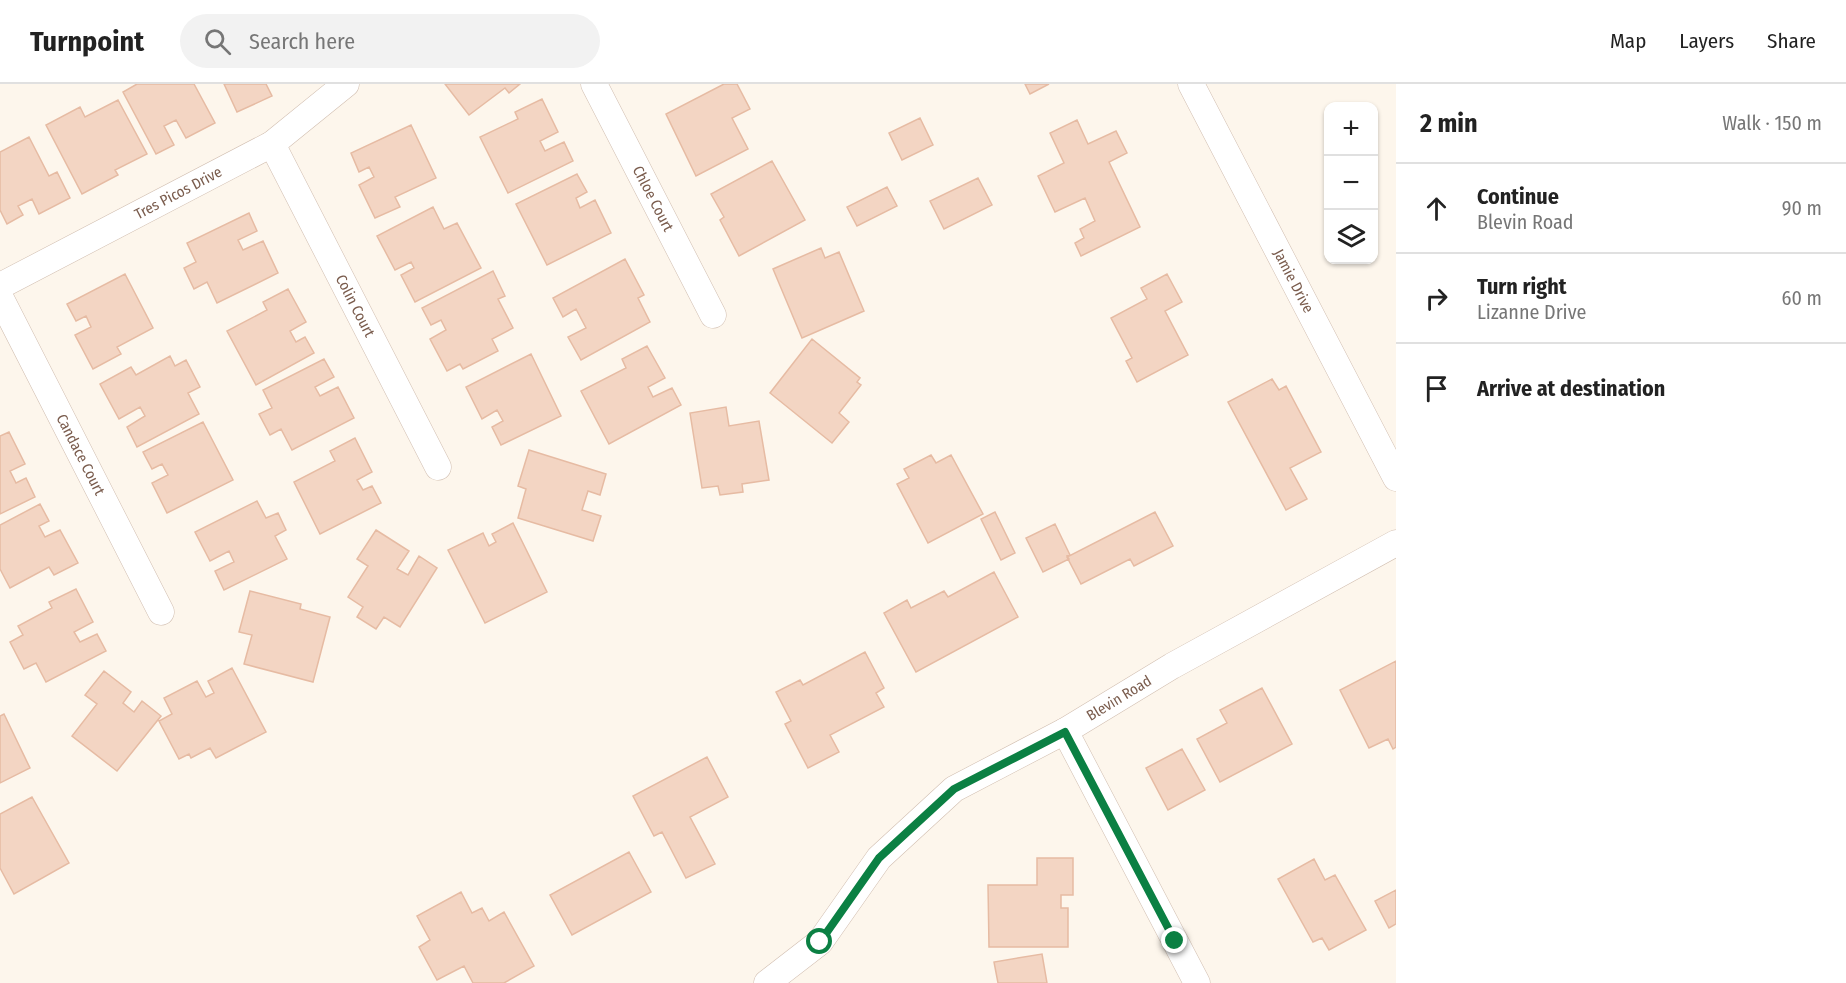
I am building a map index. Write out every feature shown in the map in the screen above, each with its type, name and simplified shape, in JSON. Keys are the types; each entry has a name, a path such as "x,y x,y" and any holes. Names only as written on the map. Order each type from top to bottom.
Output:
{"street":[{"name":"Tres Picos Drive","path":"0,286 272,144 346,84"},
{"name":"Chloe Court","path":"594,84 713,315"},
{"name":"Jamie Drive","path":"1191,84 1396,478"},
{"name":"Colin Court","path":"272,144 438,467"},
{"name":"Candace Court","path":"0,297 161,612"},
{"name":"Blevin Road","path":"767,983 820,942 879,858 954,789 1065,732 1172,666 1396,543"},
{"path":"1065,732 1197,983"}],"building":[{"path":"137,84 194,84 215,123 186,138 176,120 164,126 174,145 156,154 123,92"},
{"path":"224,84 266,84 272,96 237,112"},
{"path":"445,84 520,84 509,93 505,88 469,115"},
{"path":"724,84 737,84 750,109 732,118 748,149 696,176 666,114"},
{"path":"1025,84 1049,84 1030,94"},
{"path":"542,99 558,132 540,141 545,151 564,142 573,161 508,193 480,137 518,119 515,112"},
{"path":"118,100 147,154 115,170 118,175 82,194 46,125 80,107 85,117"},
{"path":"920,118 933,145 902,160 889,133"},
{"path":"1077,120 1088,144 1116,131 1127,153 1109,162 1140,227 1081,256 1075,243 1084,238 1080,229 1095,221 1085,198 1055,212 1038,176 1064,163 1050,133"},
{"path":"411,125 436,178 395,197 400,207 375,218 359,185 374,177 369,167 359,172 351,153"},
{"path":"29,137 49,176 57,172 70,198 39,214 32,199 18,206 23,215 7,224 0,210 0,152"},
{"path":"772,161 805,220 739,256 720,220 724,217 711,194"},
{"path":"577,174 587,192 576,198 580,208 595,200 611,233 547,265 516,204"},
{"path":"978,178 992,205 944,229 930,201"},
{"path":"887,187 897,206 857,226 847,207"},
{"path":"433,207 444,229 457,223 481,268 415,302 401,275 414,268 411,262 395,270 377,236"},
{"path":"249,213 257,231 238,240 243,250 263,241 278,273 217,303 207,282 194,289 184,268 196,262 187,243"},
{"path":"821,248 825,258 839,252 864,311 802,338 773,269"},
{"path":"625,259 644,295 638,298 650,322 581,360 568,337 586,328 576,309 563,317 553,298"},
{"path":"493,271 505,296 498,299 513,328 492,339 498,351 463,369 460,364 447,371 430,339 446,330 441,320 431,325 422,308"},
{"path":"125,274 153,328 117,347 121,354 93,369 75,335 91,327 86,316 76,321 67,304"},
{"path":"1167,274 1182,302 1165,311 1188,355 1137,382 1126,361 1132,358 1111,318 1147,299 1141,288"},
{"path":"288,289 306,322 290,331 296,342 305,337 314,353 256,385 227,331 267,310 263,302"},
{"path":"812,339 860,378 857,382 861,385 839,413 849,422 832,443 770,393"},
{"path":"647,346 665,378 648,387 653,397 672,388 681,405 609,444 581,391 626,368 622,359"},
{"path":"531,354 561,416 501,445 492,427 503,421 497,410 482,419 466,387"},
{"path":"170,356 175,366 186,360 200,387 188,393 199,414 137,447 127,427 145,416 140,407 119,419 100,384 131,367 136,375"},
{"path":"324,359 334,377 315,387 320,396 338,387 354,418 292,450 281,429 270,435 259,414 272,408 263,390"},
{"path":"1272,379 1279,390 1286,386 1321,452 1290,468 1307,499 1286,510 1228,402"},
{"path":"726,407 729,426 759,421 769,480 742,484 743,492 720,495 718,486 702,488 690,413"},
{"path":"203,422 233,480 167,513 152,483 168,475 162,464 152,469 143,452"},
{"path":"9,432 25,464 10,471 16,483 26,478 35,497 0,514 0,436"},
{"path":"355,438 372,472 357,480 363,490 372,486 381,503 320,534 294,482 335,461 330,451"},
{"path":"529,450 606,474 600,495 588,491 582,510 601,516 593,541 518,518 526,489 518,486"},
{"path":"931,455 936,463 951,455 983,514 928,543 897,484 909,478 904,469"},
{"path":"257,501 266,518 278,513 286,530 275,536 287,559 224,590 215,571 234,562 229,551 210,561 195,532"},
{"path":"40,504 49,521 39,526 45,537 60,530 78,563 54,575 49,567 10,588 0,569 0,525"},
{"path":"995,512 1015,553 1001,560 981,519"},
{"path":"1155,512 1173,546 1134,566 1130,559 1081,584 1067,557"},
{"path":"513,523 547,592 485,623 448,550 483,533 489,546 496,542 492,534"},
{"path":"1055,524 1070,555 1067,556 1069,559 1043,572 1026,538"},
{"path":"376,530 409,551 397,569 408,575 419,556 437,568 400,627 384,617 376,629 357,617 363,607 348,597 368,566 357,559"},
{"path":"994,572 1018,617 916,672 884,613 907,600 911,608 944,591 948,597"},
{"path":"76,589 93,622 74,632 80,642 97,634 106,651 46,682 36,663 24,669 10,642 23,635 18,626 52,608 49,602"},
{"path":"250,591 301,604 300,609 330,617 313,682 244,664 252,635 239,632"},
{"path":"865,652 884,688 876,693 884,707 830,735 839,752 808,768 785,724 791,721 776,692 800,680 803,685"},
{"path":"1396,661 1396,747 1393,749 1388,739 1369,748 1340,690"},
{"path":"232,668 266,732 216,758 210,748 191,758 189,754 179,759 159,721 172,714 164,698 197,681 206,697 214,693 208,681"},
{"path":"104,671 131,692 123,703 134,712 142,701 161,716 117,771 72,736 97,704 85,695"},
{"path":"1262,688 1292,744 1220,782 1197,739 1227,723 1220,710"},
{"path":"4,714 30,768 0,783 0,716"},
{"path":"1182,749 1205,790 1168,810 1146,768"},
{"path":"707,757 728,797 690,817 715,864 686,878 662,832 654,836 633,796"},
{"path":"32,797 69,863 14,894 0,868 0,814"},
{"path":"629,852 651,892 572,935 550,895"},
{"path":"1037,858 1073,858 1073,895 1061,895 1061,908 1068,908 1068,947 989,947 988,885 1037,885"},
{"path":"1314,859 1325,880 1335,875 1366,930 1329,950 1322,938 1313,942 1278,879"},
{"path":"1396,890 1396,924 1389,928 1375,901"},
{"path":"461,892 472,913 482,908 489,921 504,912 534,966 504,983 473,983 464,966 437,980 419,947 430,940 417,916"},
{"path":"1042,954 1047,983 998,983 994,962"}],"route":[{"path":"820,942 879,858 954,789 1065,732 1175,941"}]}
